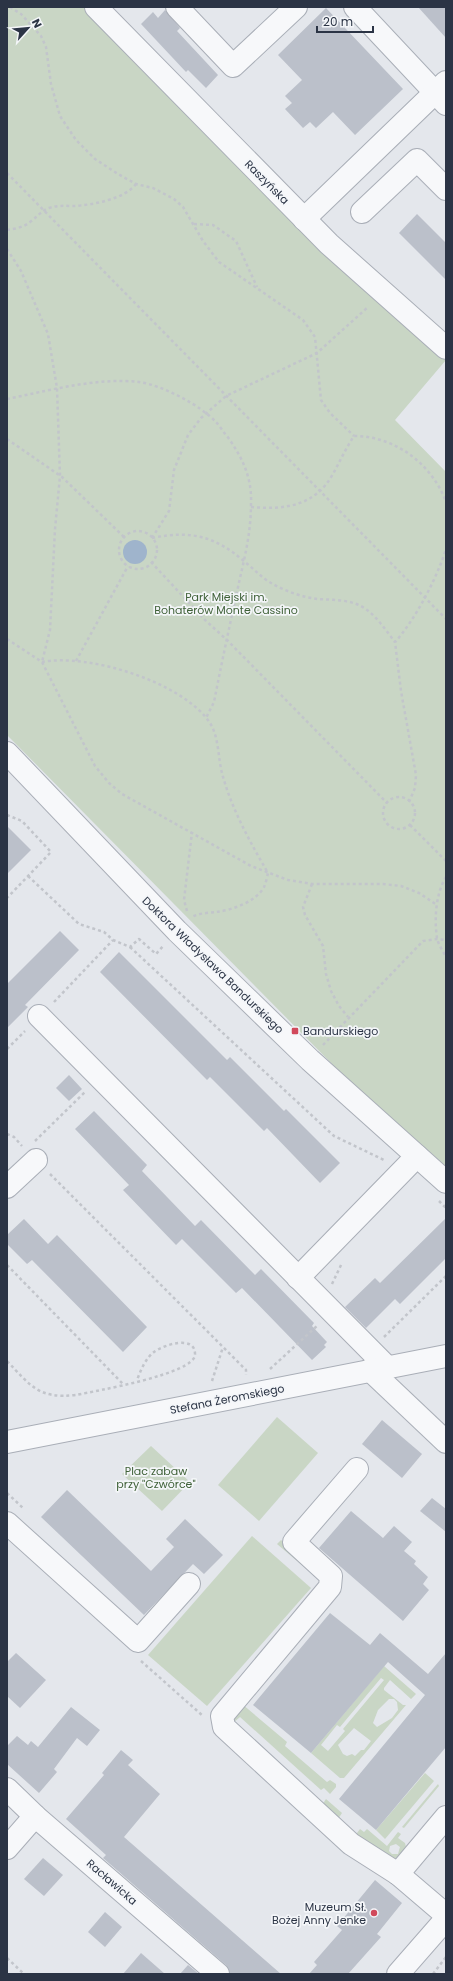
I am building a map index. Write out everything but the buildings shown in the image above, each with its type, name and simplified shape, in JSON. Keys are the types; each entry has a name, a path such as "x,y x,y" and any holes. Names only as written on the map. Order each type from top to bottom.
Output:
{"street":[{"name":"Raszyńska","path":"96,7 304,219 446,348"},
{"path":"177,7 233,66 296,7"},
{"path":"304,219 442,93 355,7"},
{"path":"362,212 417,160 446,189"},
{"name":"Doktora Władysława Bandurskiego","path":"7,753 177,931 310,1060 446,1182"},
{"path":"39,1016 298,1278 376,1362 446,1442"},
{"path":"7,1187 31,1154"},
{"path":"298,1278 417,1156"},
{"name":"Stefana Żeromskiego","path":"7,1442 246,1396 376,1362 446,1356"},
{"path":"357,1469 294,1542 331,1576 330,1587 222,1716 224,1727 351,1844 398,1874 446,1915"},
{"path":"7,1523 138,1641 189,1584"},
{"name":"Racławicka","path":"7,1789 35,1816 218,1974"},
{"path":"7,1848 35,1816"},
{"path":"398,1874 446,1818"},
{"path":"398,1974 446,1919"}],"path":[{"path":"10,7 21,14 32,25 41,36 46,46 51,84 60,116 76,140 95,160 136,184 153,188 174,198 183,207 203,241 218,262 303,320 315,337 321,400 330,413 354,436 378,438 404,450 414,457 435,480 446,502"},
{"path":"7,173 446,619"},
{"path":"7,230 21,227 30,222 43,210 57,205 96,203 112,199 133,189 136,184"},
{"path":"194,224 213,225 236,241 258,288"},
{"path":"7,250 22,271 48,334 57,388 60,476 55,529 50,630 42,662"},
{"path":"152,538 169,511 174,470 188,436 206,413 226,396 317,353 384,293"},
{"path":"7,399 57,388 119,381 140,382 184,398 206,413 216,422 242,460 249,474 251,507 247,550 214,702 206,718"},
{"path":"251,507 264,508 294,506 320,492 332,475 354,436"},
{"path":"7,439 60,476 124,537"},
{"path":"132,532 144,532 152,538 156,545 156,551 151,562 141,568 128,566 120,557 120,544 124,537 132,532"},
{"path":"152,538 174,533 196,536 221,545 245,561 271,583 299,595 342,600 368,610 395,642 401,691 416,775 415,788 409,802"},
{"path":"395,642 405,632 424,597 446,549"},
{"path":"151,562 205,620 227,640 386,803"},
{"path":"76,661 128,566"},
{"path":"7,639 42,662 96,766 108,783 122,794 251,866 288,880 312,884 383,884 401,886 419,893 437,905"},
{"path":"42,662 56,659 96,663 117,668 158,684 191,704 211,724 217,742 222,774 237,814 254,849 268,872"},
{"path":"400,798 409,802 414,810 413,821 410,825 400,829 390,826 384,818 384,808 386,803 390,800 400,798"},
{"path":"7,815 22,821 51,852 7,898"},
{"path":"410,825 446,861"},
{"path":"189,919 184,900 192,832"},
{"path":"7,1050 113,940 104,932 79,924 28,876"},
{"path":"446,876 437,905 437,939 446,957"},
{"path":"312,884 303,907 305,915 323,946 326,974 331,991 339,1006 348,1017"},
{"path":"310,1060 348,1017 423,941 437,939 446,940"},
{"path":"130,947 334,1136 386,1161"},
{"path":"31,1154 90,1087"},
{"path":"7,1134 14,1137 246,1370 246,1396"},
{"path":"7,1265 123,1384"},
{"path":"376,1362 446,1276"},
{"path":"267,1371 318,1324"},
{"path":"7,1361 33,1387 52,1396 76,1394 170,1373 183,1368 195,1357 195,1352 190,1344 185,1343 161,1348 147,1360 137,1380"},
{"path":"210,1386 224,1348"},
{"path":"138,1641 133,1654 211,1724 224,1727"},
{"path":"433,1974 446,1957"},
{"path":"7,1958 24,1974"}],"green space":[{"name":"Park Miejski im. Bohaterów Monte Cassino","path":"7,7 84,7 446,360 395,420 446,472 446,1168 339,1071 7,735"},
{"path":"277,1417 318,1453 259,1521 218,1485"},
{"name":"Plac zabaw przy \"Czwórce\"","path":"151,1446 190,1482 162,1511 122,1474"},
{"path":"252,1536 311,1588 207,1706 148,1655"},
{"path":"281,1540 323,1577 322,1582 277,1544"},
{"path":"384,1666 416,1694 411,1699 390,1680 384,1690 403,1705 406,1705 344,1778 340,1778 311,1753","holes":["381,1678 384,1680 343,1729 345,1731 328,1751 321,1745 337,1725 340,1727","389,1699 394,1699 397,1702 398,1710 392,1718 377,1727 373,1723 378,1710","354,1728 371,1741 364,1750 361,1750 355,1756 352,1754 347,1756 343,1754 338,1745"]},
{"path":"242,1704 287,1742 285,1746 327,1782 330,1780 336,1784 336,1787 330,1794 324,1788 321,1790 240,1717 233,1723 228,1719"},
{"path":"425,1773 434,1781 385,1839 376,1830"},
{"path":"438,1784 439,1786 404,1828 402,1827"},
{"path":"326,1799 342,1813 336,1822 322,1805"},
{"path":"360,1829 364,1832 367,1829 387,1846 398,1832 401,1834 398,1838 405,1843 406,1847 400,1855 393,1860 354,1837","holes":["396,1844 400,1847 398,1854 392,1854 389,1851 390,1846"]}],"water":[{"path":"135,540 143,544 147,552 143,560 135,564 127,560 123,552 127,544"}],"place":[{"name":"Bandurskiego","path":"295,1031"},
{"name":"Muzeum Sł. Bożej Anny Jenke","path":"374,1913"}]}
